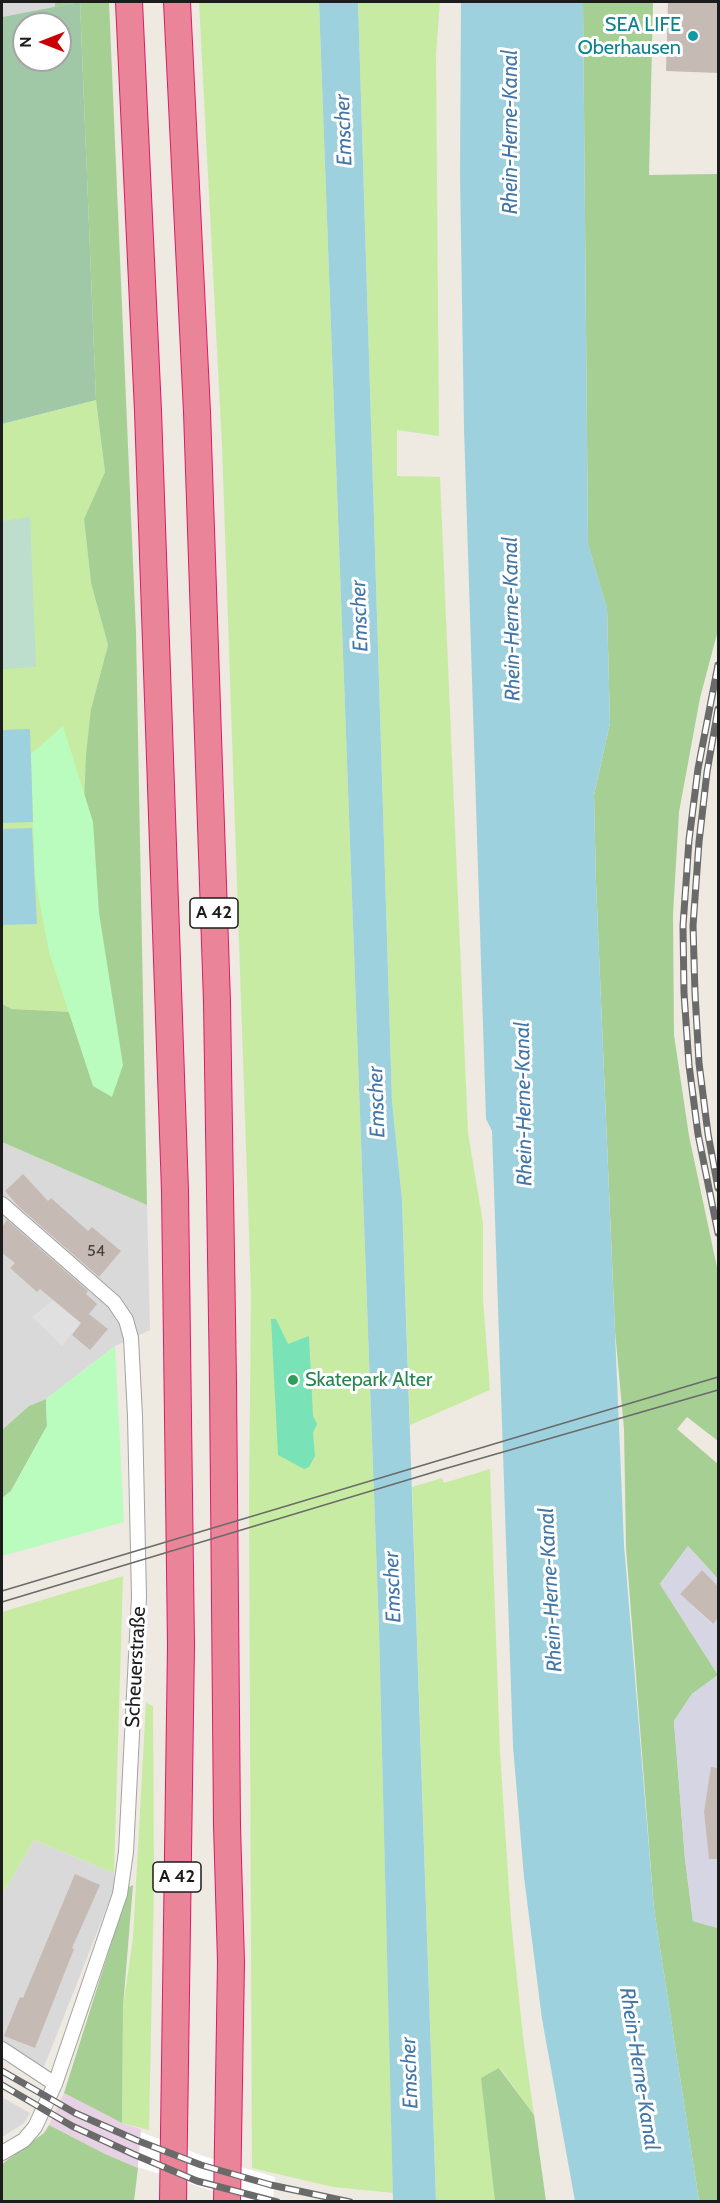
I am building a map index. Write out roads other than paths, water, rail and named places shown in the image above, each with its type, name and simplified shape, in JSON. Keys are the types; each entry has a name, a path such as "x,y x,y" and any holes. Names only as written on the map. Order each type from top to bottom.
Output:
{"highway":[{"name":"A 42","path":"129,2 150,457 175,1191 181,1645 173,2202"},
{"name":"A 42","path":"177,2 198,412 217,1002 227,1825 231,1962 227,2202"},
{"path":"155,2202 174,2109"}],"street":[{"name":"Scheuerstraße","path":"2,1204 118,1307 126,1320 132,1349 138,1496 139,1597 126,1852 120,1894 55,2084 35,2127 24,2140 2,2153"},
{"path":"2,2049 55,2084"}],"water":[{"name":"Emscher","path":"319,2 358,2 392,1101 402,1200 436,2201 393,2201 379,1630"},
{"name":"Rhein-Herne-Kanal","path":"461,2 583,2 588,543 607,609 610,723 594,795 596,883 624,1545 654,1909 699,2201 575,2201 542,2019 524,1877 513,1746 492,1131 486,1119 464,428 460,174"},
{"path":"30,729 33,822 2,823 2,730"},
{"path":"32,828 37,924 2,925 2,829"}],"tram line":[{"path":"2,1591 718,1377"},
{"path":"2,1602 444,1469 718,1390"}],"railway":[{"path":"718,665 698,769 689,840 683,926 684,993 689,1065 698,1134 718,1233"},
{"path":"718,709 707,772 693,926 699,1063 718,1188"},
{"path":"2,2071 75,2113 201,2165 271,2185 350,2202"},
{"path":"2,2085 72,2126 133,2154 197,2181 277,2202"}],"place":[{"name":"SEA LIFE Oberhausen","path":"693,36"},
{"name":"Skatepark Alter","path":"293,1380"}]}
